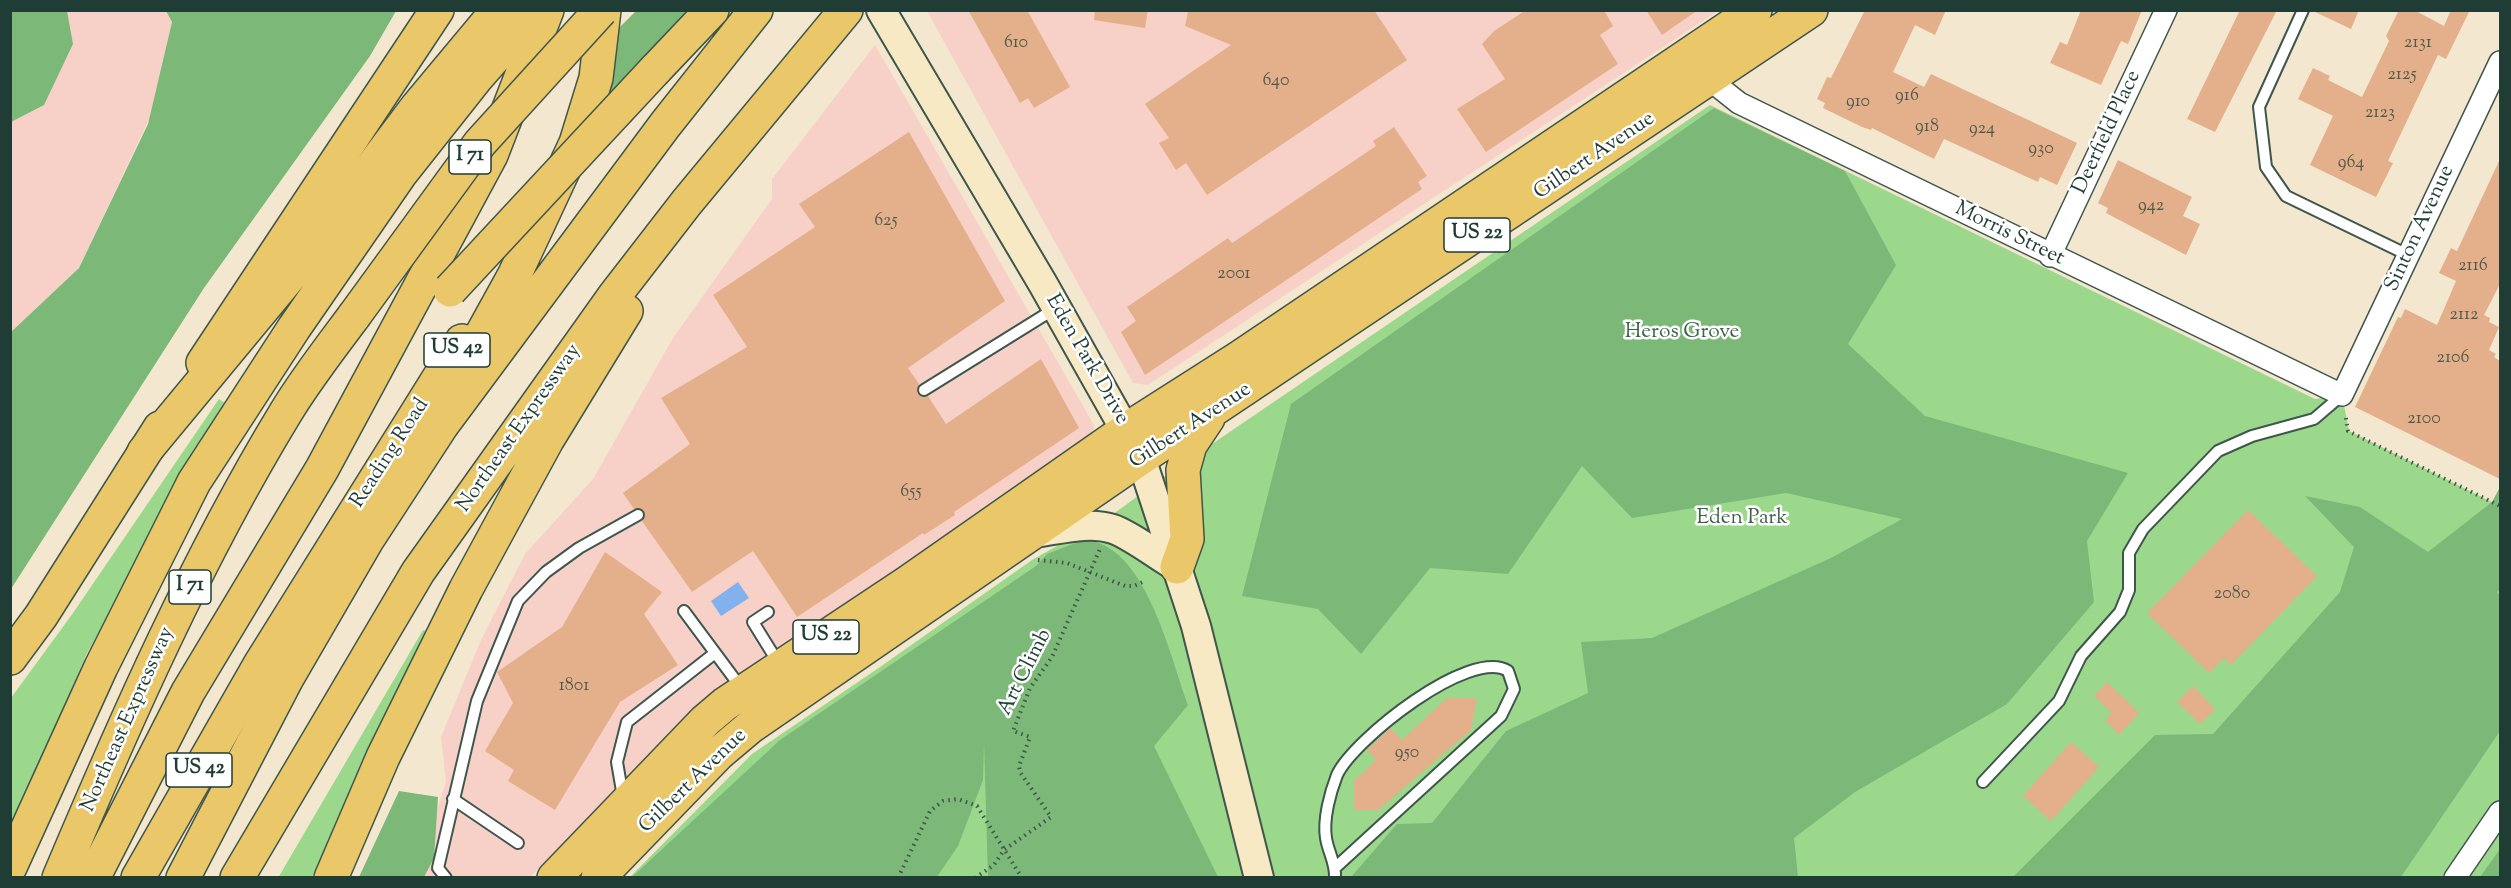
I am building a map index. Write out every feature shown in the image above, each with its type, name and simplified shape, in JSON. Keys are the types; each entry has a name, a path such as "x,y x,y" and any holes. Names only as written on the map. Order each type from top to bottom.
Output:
{"main road":[{"path":"10,658 41,616 144,452 437,10"},
{"path":"144,452 294,271 417,106 498,10"},
{"path":"10,867 106,657 194,482 343,256 416,154 477,77 536,10"},
{"path":"93,878 188,692 322,469 491,155 547,10"},
{"path":"442,425 458,375 514,276 576,142 596,78 601,10"},
{"name":"Northeast Expressway","path":"59,878 114,746 190,585 286,411 480,143 601,10"},
{"name":"Reading Road","path":"138,878 261,663 500,279 567,123 601,10"},
{"path":"374,375 450,290 712,10"},
{"path":"183,878 287,678 367,540 442,425 665,124 756,10"},
{"name":"Northeast Expressway","path":"237,878 418,572 615,295 687,202 846,10"},
{"name":"Gilbert Avenue","path":"598,878 718,754 750,727 773,686 1126,430 1239,358 1755,10"},
{"name":"Gilbert Avenue","path":"554,878 705,721 1038,547 1141,458 1210,415 1811,10"},
{"path":"331,878 383,757 496,533 547,440 602,355 687,202"},
{"path":"1177,567 1187,539 1183,470 1191,445 1210,415"}],"street":[{"name":"Eden Park Drive","path":"881,10 1141,458 1196,626 1259,878"},
{"name":"Deerfield Place","path":"2050,256 2166,10"},
{"name":"Morris Street","path":"1691,54 1710,80 1739,103 2050,256 2342,395"},
{"name":"Sinton Avenue","path":"2342,395 2500,62"},
{"path":"1038,547 1087,526 1107,528 1127,535 1177,567"},
{"path":"2455,878 2500,812"}],"lane":[{"path":"2303,10 2259,107 2266,167 2286,196 2408,255"},
{"path":"924,390 1056,308"},
{"path":"1983,782 2059,701 2080,656 2120,612 2129,590 2130,553 2134,541 2150,521 2218,451 2252,436 2314,419 2342,395"},
{"path":"446,878 438,868 477,701 518,601 546,572 579,548 638,515"},
{"path":"684,611 715,653 773,686"},
{"path":"768,612 753,622 773,686"},
{"path":"624,805 617,762 627,722 715,653"},
{"path":"1497,666 1508,671 1515,688 1501,716 1335,872 1327,844 1326,824 1337,776 1352,754 1404,709 1456,677 1481,667 1497,666"},
{"path":"453,799 518,843"}],"path":[{"path":"2346,418 2349,431 2500,506"},
{"path":"1091,571 1103,541"},
{"path":"1038,547 1067,562 1125,586 1134,586 1145,581"},
{"name":"Art Climb","path":"975,878 994,866 1004,850 1051,817 1020,772 1019,766 1030,737 1013,731 1030,688 1052,657 1091,571"},
{"path":"898,878 930,811 943,801 958,799 977,806 1022,878"}],"shaded area":[{"path":"11,11 166,11 172,22 149,119 79,268 11,332"},
{"path":"927,11 1718,11 1148,385 1133,383"},
{"path":"875,45 1094,425 1092,441 692,711 530,877 420,878 417,875 446,781 441,737 481,640 525,554 593,479 673,338 772,199 772,179"}],"green space":[{"path":"11,10 67,11 73,44 44,105 11,122"},
{"path":"166,11 396,11 370,56 204,288 11,589 11,332 79,268 148,124 172,22"},
{"path":"636,11 695,11 594,114 613,34"},
{"name":"Eden Park","path":"1710,105 2315,399 2342,395 2349,431 2500,506 2500,877 629,878 752,754 1032,560 1112,515 1165,476"},
{"name":"Heros Grove","path":"1714,108 1845,171 1896,265 1848,344 1925,416 2128,473 2087,541 2094,602 2007,704 1855,792 1794,838 1798,877 1351,877 1397,824 1432,823 1506,731 1588,693 1581,642 1652,638 1831,558 1902,519 1786,493 1632,518 1582,466 1508,574 1430,568 1361,654 1318,609 1242,596 1291,404"},
{"path":"219,399 226,404 86,655 11,833 11,698 73,613"},
{"path":"2500,487 2500,590 2497,592 2500,596 2500,731 2401,877 2013,877 2155,735 2213,734 2340,592 2354,547 2305,496 2360,507 2428,552 2492,502"},
{"path":"1083,540 1105,545 1123,559 1139,580 1163,632 1188,705 1154,746 1218,877 988,877 984,742 983,780 958,846 937,877 631,878 780,740 1036,566 1047,554"},
{"path":"423,630 432,632 312,877 278,878"},
{"path":"399,791 438,797 434,858 424,877 359,877"},
{"path":"2500,849 2500,877 2480,877"}],"water":[{"path":"738,582 749,598 721,616 711,601"}],"building":[{"path":"968,10 1027,10 1070,87 1034,108 1028,98 1020,103"},
{"path":"1095,10 1148,10 1145,28 1094,20"},
{"path":"1374,10 1407,60 1207,195 1186,163 1176,170 1159,143 1169,138 1145,104 1231,45 1185,26 1188,11"},
{"path":"1526,10 1604,10 1613,26 1600,35 1618,64 1486,152 1457,109 1505,79 1482,44 1494,31"},
{"path":"1646,10 1698,10 1662,35"},
{"path":"1865,10 1946,10 1935,35 1915,25 1893,72 1924,87 1931,74 2077,143 2057,185 2040,177 2038,182 1944,139 1934,159 1872,128 1871,130 1862,127 1823,108 1825,103 1817,99 1827,77 1831,78"},
{"path":"2081,10 2142,10 2128,44 2121,41 2101,85 2050,63 2060,42 2067,45"},
{"path":"2240,10 2277,10 2215,132 2187,119"},
{"path":"2311,10 2359,10 2351,29"},
{"path":"2399,10 2414,10 2444,26 2451,10 2470,10 2446,59 2438,55 2388,161 2393,163 2376,197 2310,165 2333,116 2298,99 2313,68 2330,76 2328,80 2362,97 2389,41 2386,36"},
{"path":"1394,127 1427,176 1418,182 1422,189 1145,375 1121,332 1136,321 1127,307 1228,238 1232,243 1376,146 1373,141"},
{"path":"909,132 1005,301 908,368 919,384 917,393 921,397 928,396 946,424 1041,359 1079,428 954,512 955,515 924,535 923,533 797,617 753,551 692,592 642,521 644,511 634,509 623,493 690,444 661,398 747,347 713,295 815,227 799,204"},
{"path":"2500,159 2500,284 2484,315 2490,318 2489,322 2499,327 2489,350 2496,354 2494,357 2500,361 2500,479 2355,407 2398,317 2401,318 2405,309 2437,325 2456,281 2439,273 2451,248 2457,251"},
{"path":"2118,160 2192,197 2183,216 2200,224 2186,255 2106,213 2108,208 2098,203"},
{"path":"2248,510 2317,576 2231,665 2224,658 2209,673 2147,613"},
{"path":"605,552 662,592 644,614 678,665 620,702 555,810 508,781 514,770 485,751 513,703 497,672 562,627"},
{"path":"2107,682 2139,713 2119,735 2105,720 2112,713 2094,696"},
{"path":"2193,686 2215,709 2200,724 2177,702"},
{"path":"1447,698 1477,698 1471,730 1378,810 1354,810 1354,781 1376,760 1367,750 1390,728 1402,740"},
{"path":"2071,742 2099,767 2051,821 2023,796"}]}
